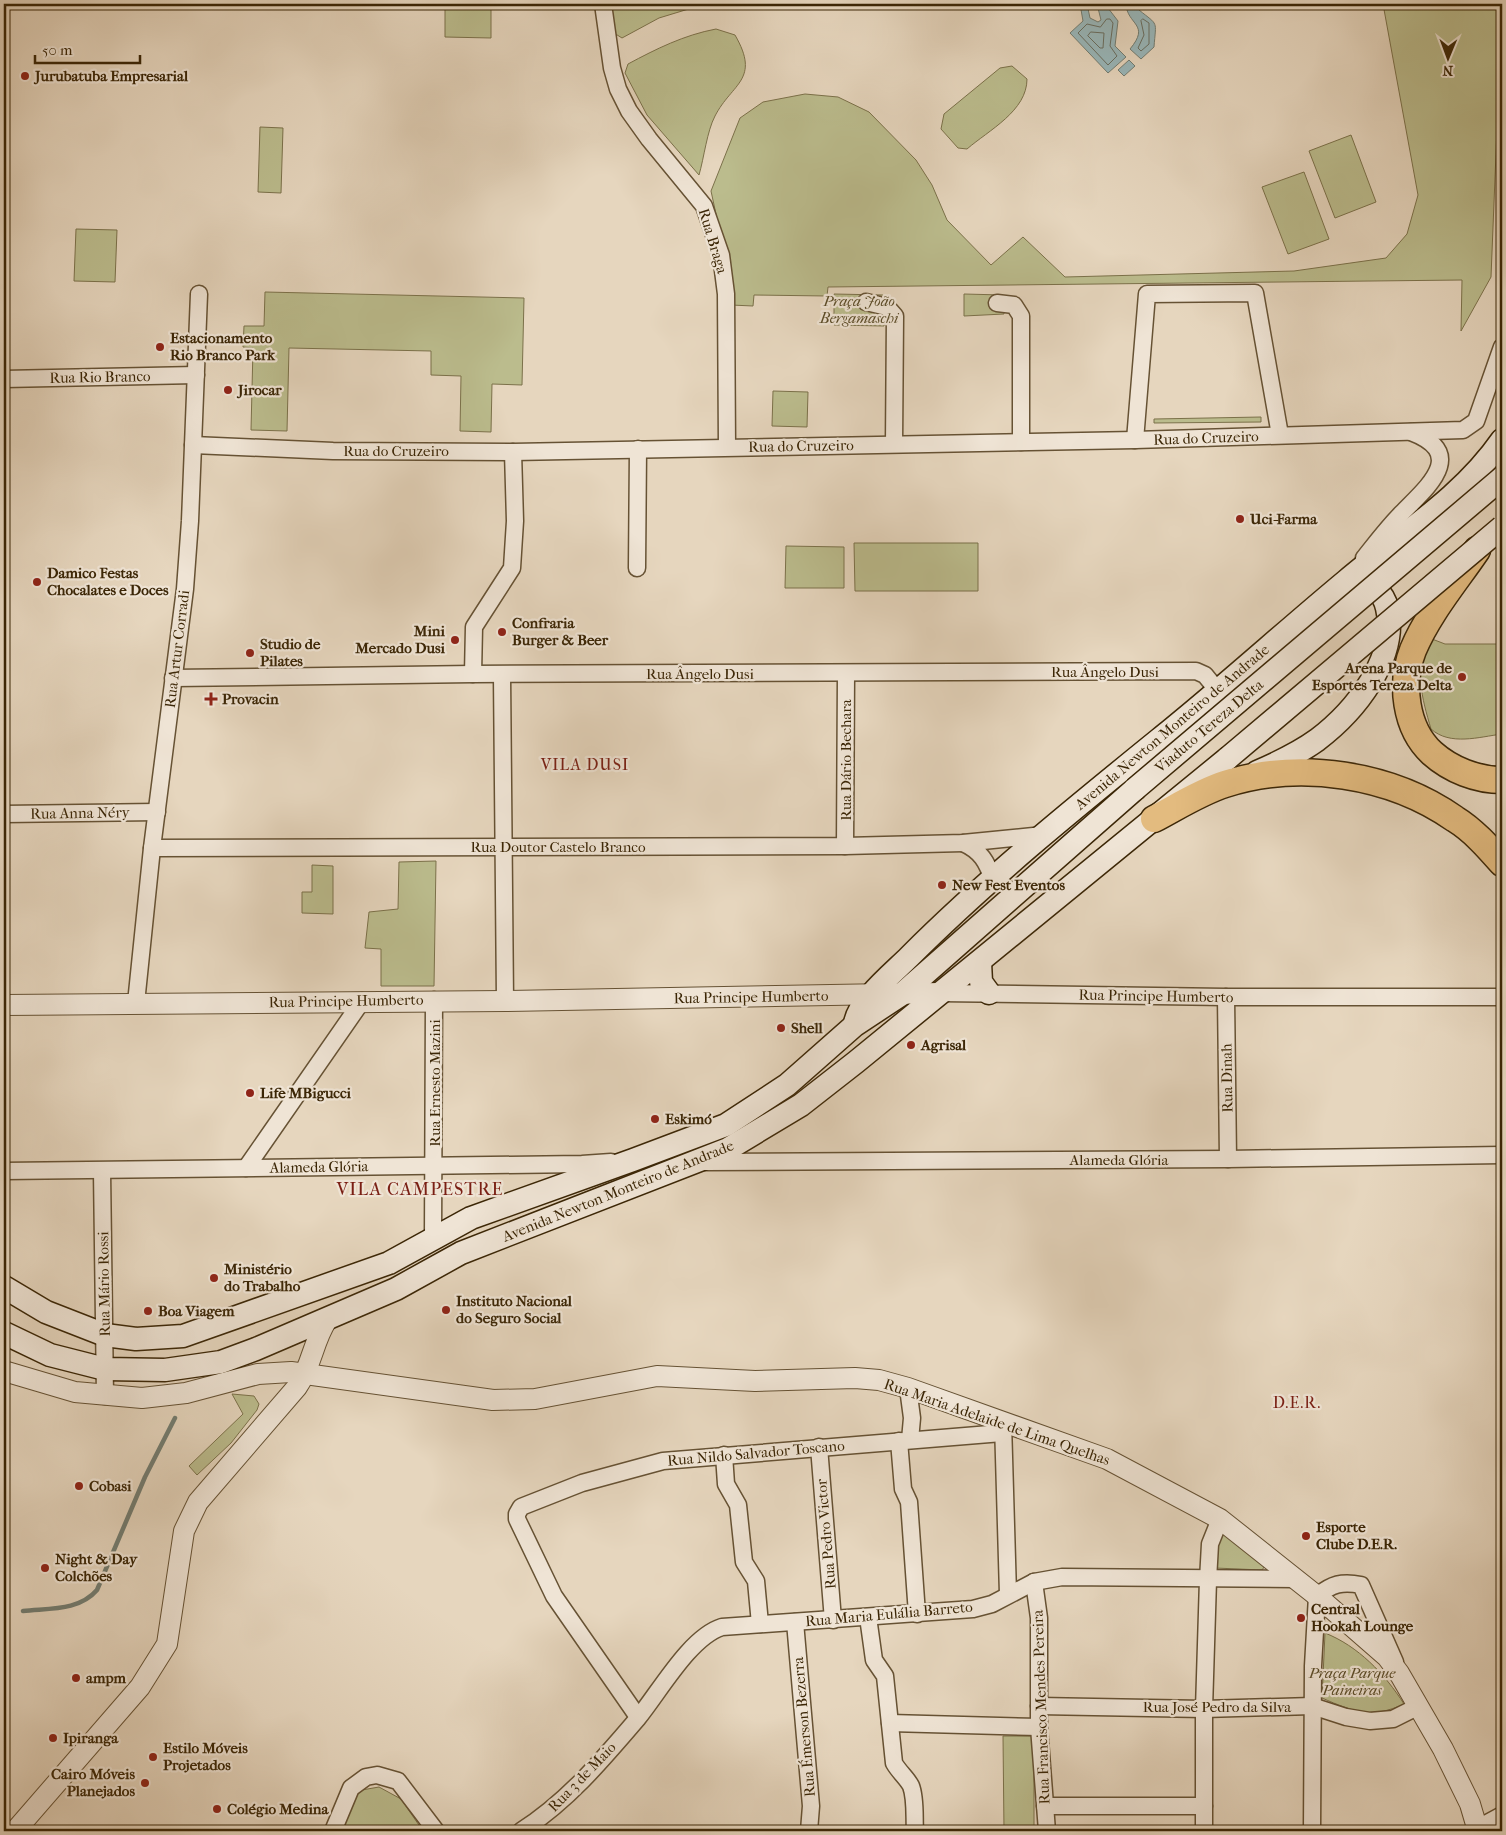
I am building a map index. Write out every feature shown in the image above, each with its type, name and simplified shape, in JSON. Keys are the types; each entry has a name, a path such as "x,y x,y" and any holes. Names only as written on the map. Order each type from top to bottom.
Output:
{"highway":[{"path":"1480,546 1421,634 1410,661 1407,685 1408,709 1426,747 1446,764 1493,779"},
{"path":"1154,819 1202,794 1233,769 1268,776 1311,773 1371,780 1408,794 1456,818 1478,837 1502,863"}],"main road":[{"name":"Avenida Newton Monteiro de Andrade","path":"855,1025 856,1015 870,996 930,936 1043,835 1218,691 1348,579 1456,492 1502,440"},
{"name":"Viaduto Tereza Delta","path":"919,979 1135,788 1502,478"},
{"path":"1233,769 1502,527"},
{"path":"1233,769 1276,764 1316,740 1352,707 1371,679 1386,646 1389,624 1387,605 1382,596 1369,584 1348,579"},
{"name":"Avenida Newton Monteiro de Andrade","path":"4,1333 50,1355 105,1369 158,1371 206,1365 239,1356 327,1320 412,1282 461,1253 728,1149 801,1105 980,962 1154,819"},
{"path":"980,962 981,982 989,993"},
{"name":"Avenida Newton Monteiro de Andrade","path":"4,1287 46,1312 84,1329 105,1335 136,1339 162,1339 202,1331 389,1263 471,1218 633,1160 726,1124 748,1112 792,1080 855,1025 902,994 919,979"}],"street":[{"name":"Rua Braga","path":"603,4 612,68 618,89 629,111 649,139 704,206 721,254 726,294 727,447"},
{"path":"1135,440 1147,294 1255,293 1280,435"},
{"name":"Rua Artur Corradi","path":"136,1003 152,848 185,589 193,444 198,294"},
{"path":"866,302 887,306 895,316 894,444"},
{"path":"997,303 1014,305 1021,316 1020,442"},
{"name":"Rua do Cruzeiro","path":"193,444 333,451 513,452 1135,440 1463,430 1473,425 1502,347"},
{"name":"Rua Rio Branco","path":"4,380 196,375"},
{"path":"1348,579 1392,524 1431,483 1438,472 1439,459 1433,447 1421,436 1408,431"},
{"path":"637,568 638,449"},
{"path":"473,674 474,627 512,568 515,521 513,452"},
{"name":"Rua Ângelo Dusi","path":"173,678 473,674 846,674 1196,671 1205,675 1218,691"},
{"name":"Rua Dário Bechara","path":"845,846 846,674"},
{"path":"502,675 505,1001"},
{"name":"Rua Anna Néry","path":"4,814 157,812"},
{"name":"Rua Doutor Castelo Branco","path":"152,848 845,846 963,843 1043,835"},
{"path":"963,843 974,848 984,858 993,880"},
{"name":"Rua Principe Humberto","path":"4,1004 505,1001 870,996 941,993 1226,997 1499,997"},
{"name":"Rua Dinah","path":"1226,997 1228,1159"},
{"name":"Rua Ernesto Mazini","path":"433,1239 435,1165 434,1000"},
{"path":"246,1168 362,1001"},
{"path":"759,1131 758,1146 762,1155 770,1161"},
{"name":"Alameda Glória","path":"697,1162 1228,1159 1502,1155"},
{"name":"Alameda Glória","path":"4,1170 102,1171 582,1164 633,1160"},
{"name":"Rua Mário Rossi","path":"102,1171 105,1396"},
{"path":"15,1831 140,1687 159,1658 167,1644 184,1531 190,1517 198,1502 293,1394 307,1372 317,1337 327,1320"},
{"name":"Rua Maria Adelaide de Lima Quelhas","path":"4,1371 75,1392 105,1396 163,1397 258,1374 307,1372 500,1400 553,1396 657,1376 755,1381 855,1378 879,1380 908,1388 1002,1427 1107,1459 1220,1519 1317,1596 1376,1647 1399,1673"},
{"path":"908,1388 912,1418 905,1441 903,1489 910,1502 916,1614"},
{"path":"1002,1427 1008,1594"},
{"name":"Rua Nildo Salvador Toscano","path":"638,1717 554,1596 517,1519 518,1510 521,1507 582,1483 663,1461 905,1441 1002,1427"},
{"name":"Rua Pedro Victor","path":"819,1448 833,1620"},
{"path":"724,1455 726,1484 738,1505 744,1562 756,1581 760,1624"},
{"path":"1204,1831 1204,1709 1208,1580 1210,1544 1220,1519"},
{"name":"Rua Maria Eulália Barreto","path":"638,1717 703,1636 722,1627 973,1609 992,1604 1034,1582 1062,1577 1208,1580 1296,1579"},
{"name":"Rua Francisco Mendes Pereira","path":"1034,1582 1039,1618 1039,1727 1047,1831"},
{"name":"Rua Maria Adelaide de Lima Quelhas","path":"1317,1596 1328,1587 1345,1582 1361,1585 1399,1673 1443,1748 1478,1830"},
{"path":"1312,1831 1312,1706 1317,1596"},
{"path":"868,1618 874,1660 885,1676 894,1763 898,1771 910,1784 915,1831"},
{"name":"Rua Émerson Bezerra","path":"795,1622 811,1806 809,1831"},
{"name":"Rua José Pedro da Silva","path":"1039,1706 1204,1709 1312,1706 1346,1717 1370,1721 1393,1718 1419,1706"},
{"name":"Rua 3 de Maio","path":"521,1831 563,1800 638,1717"},
{"path":"890,1723 1039,1727"},
{"path":"333,1831 351,1788 366,1777 377,1775 398,1780 436,1831"},
{"path":"1045,1806 1204,1806"},
{"path":"1478,1830 1502,1815"}],"green space":[{"path":"445,4 491,4 491,38 445,37"},
{"path":"611,4 705,4 659,18 622,38 614,33"},
{"path":"1383,4 1502,4 1491,277 1461,331 1462,280 828,287 827,296 754,295 753,306 731,305 711,191 740,118 763,102 805,94 838,97 869,112 916,160 932,185 947,220 991,265 1023,237 1065,277 1294,271 1386,258 1407,234 1418,195"},
{"path":"716,29 735,35 742,50 745,72 712,122 699,175 647,115 625,73 628,64 649,53 681,39"},
{"path":"1012,66 1027,79 1021,101 996,127 967,149 958,148 941,129 944,114 1000,68"},
{"path":"260,127 283,128 281,193 258,192"},
{"path":"1351,135 1376,202 1335,218 1309,151"},
{"path":"1304,172 1329,239 1288,254 1262,187"},
{"path":"76,229 117,230 115,282 74,281"},
{"path":"265,292 524,298 522,385 492,384 491,432 460,431 461,376 431,375 431,351 289,348 287,431 251,430 253,348 243,347 244,326 264,326"},
{"name":"Praça João Bergamaschi","path":"834,294 883,295 884,326 834,325"},
{"path":"964,294 1003,295 1004,314 964,316"},
{"path":"773,391 808,392 807,427 772,426"},
{"path":"1261,417 1261,422 1154,423 1154,419"},
{"path":"854,543 978,543 978,591 855,591"},
{"path":"786,546 844,547 844,588 785,588"},
{"name":"Arena Parque de Esportes Tereza Delta","path":"1432,639 1445,644 1502,644 1502,734 1456,739 1439,734 1431,729 1422,695 1421,672 1426,650"},
{"path":"436,861 434,986 381,986 381,949 365,948 369,912 398,909 399,862"},
{"path":"312,865 333,866 333,914 302,913 302,892 312,892"},
{"path":"232,1394 254,1396 259,1404 257,1410 231,1443 197,1475 189,1466 243,1414"},
{"path":"1220,1528 1267,1563 1262,1570 1215,1568"},
{"name":"Praça Parque Paineiras","path":"1325,1633 1349,1645 1370,1662 1404,1704 1393,1709 1363,1712 1322,1698"},
{"path":"1003,1736 1034,1736 1034,1831 1004,1831"},
{"path":"379,1787 401,1799 423,1831 337,1831 356,1791"}],"water":[{"path":"1080,4 1087,4 1090,18 1098,22 1101,20 1097,4 1108,4 1108,8 1118,21 1115,46 1126,57 1108,73 1070,33 1083,21"},
{"path":"1126,4 1137,4 1139,10 1155,24 1154,47 1141,59 1130,49 1136,41 1138,29 1127,11"},
{"path":"1129,60 1135,66 1124,76 1118,70"}],"waterway":[{"path":"23,1611 53,1609 73,1605 90,1597 97,1590 145,1477 175,1418"}],"place":[{"name":"Jurubatuba Empresarial","path":"25,76"},
{"name":"Estacionamento Rio Branco Park","path":"160,347"},
{"name":"Jirocar","path":"228,390"},
{"name":"Uci-Farma","path":"1240,519"},
{"name":"Damico Festas Chocalates e Doces","path":"37,582"},
{"name":"Confraria Burger & Beer","path":"502,632"},
{"name":"Mini Mercado Dusi","path":"455,640"},
{"name":"Studio de Pilates","path":"250,653"},
{"name":"Arena Parque de Esportes Tereza Delta","path":"1462,677"},
{"name":"Provacin","path":"211,699"},
{"name":"New Fest Eventos","path":"942,885"},
{"name":"Shell","path":"781,1028"},
{"name":"Agrisal","path":"911,1045"},
{"name":"Life MBigucci","path":"250,1093"},
{"name":"Eskimó","path":"655,1119"},
{"name":"Ministério do Trabalho","path":"214,1278"},
{"name":"Instituto Nacional do Seguro Social","path":"446,1310"},
{"name":"Boa Viagem","path":"148,1311"},
{"name":"Cobasi","path":"79,1486"},
{"name":"Esporte Clube D.E.R.","path":"1306,1536"},
{"name":"Night & Day Colchões","path":"45,1568"},
{"name":"Central Hookah Lounge","path":"1301,1618"},
{"name":"ampm","path":"76,1678"},
{"name":"Ipiranga","path":"53,1738"},
{"name":"Estilo Móveis Projetados","path":"153,1757"},
{"name":"Cairo Móveis Planejados","path":"145,1783"},
{"name":"Colégio Medina","path":"217,1809"}],"district":[{"name":"VILA DUSI","path":"585,764"},
{"name":"VILA CAMPESTRE","path":"420,1189"},
{"name":"D.E.R.","path":"1297,1402"}]}
